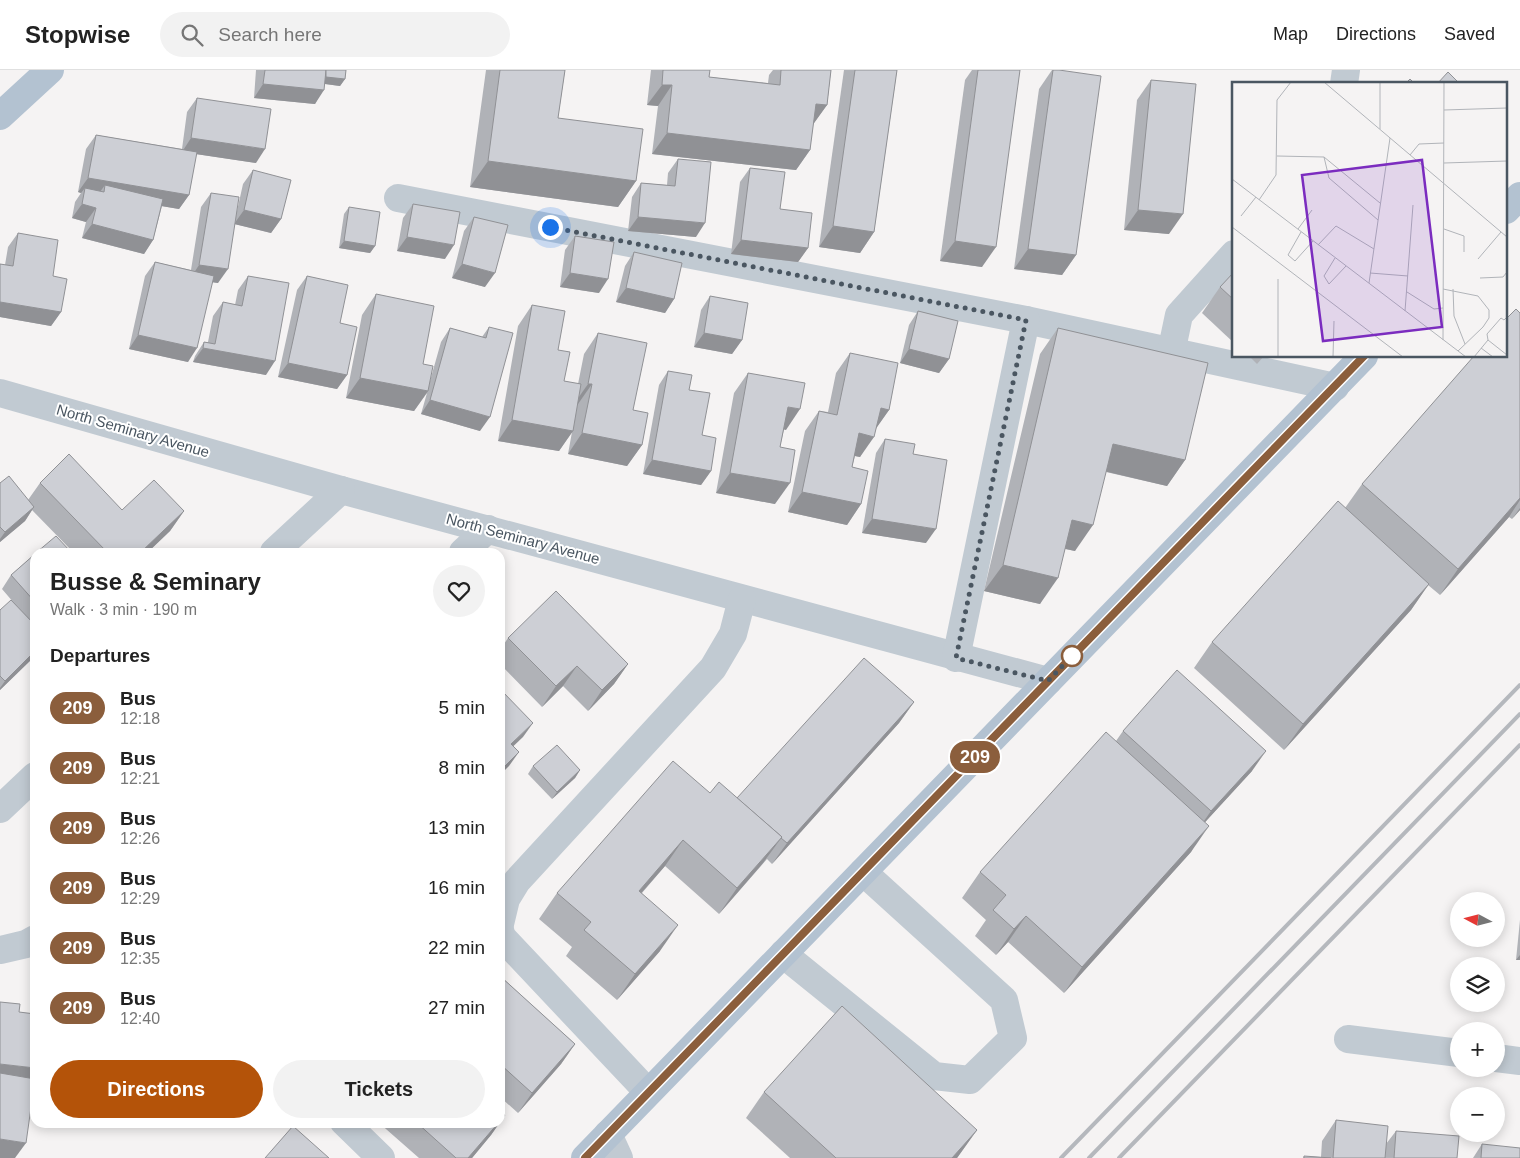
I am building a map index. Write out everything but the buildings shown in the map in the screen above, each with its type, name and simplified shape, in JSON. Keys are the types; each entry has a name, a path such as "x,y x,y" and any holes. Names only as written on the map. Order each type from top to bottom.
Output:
{"main road":[{"path":"0,116 50,70"},
{"path":"1508,208 1520,196"},
{"path":"585,1158 614,1146 648,1092 1362,358"}],"street":[{"path":"398,198 1026,320 1171,353 1335,387"},
{"path":"1171,353 1179,315 1232,256"},
{"path":"956,658 1026,320"},
{"name":"North Seminary Avenue","path":"0,393 341,490 956,658 1048,681"},
{"path":"278,548 341,490"},
{"path":"468,548 488,529"},
{"path":"505,903 517,881 713,668 733,634 742,599"},
{"path":"0,809 30,781"},
{"path":"783,954 934,1076 970,1080 1013,1038 1004,1000 863,872"},
{"path":"505,940 648,1092"},
{"path":"0,950 30,942"},
{"path":"1348,1039 1450,1052"},
{"path":"1505,1059 1520,1061"},
{"path":"350,1128 381,1158"}],"railway":[{"path":"1061,1158 1520,685"},
{"path":"1089,1158 1520,714"},
{"path":"1119,1158 1520,745"}],"bus line":[{"name":"209","path":"585,1158 1362,358"}],"route":[{"path":"550,227 1026,320 956,658 1048,681 1075,653 1072,656"}]}
